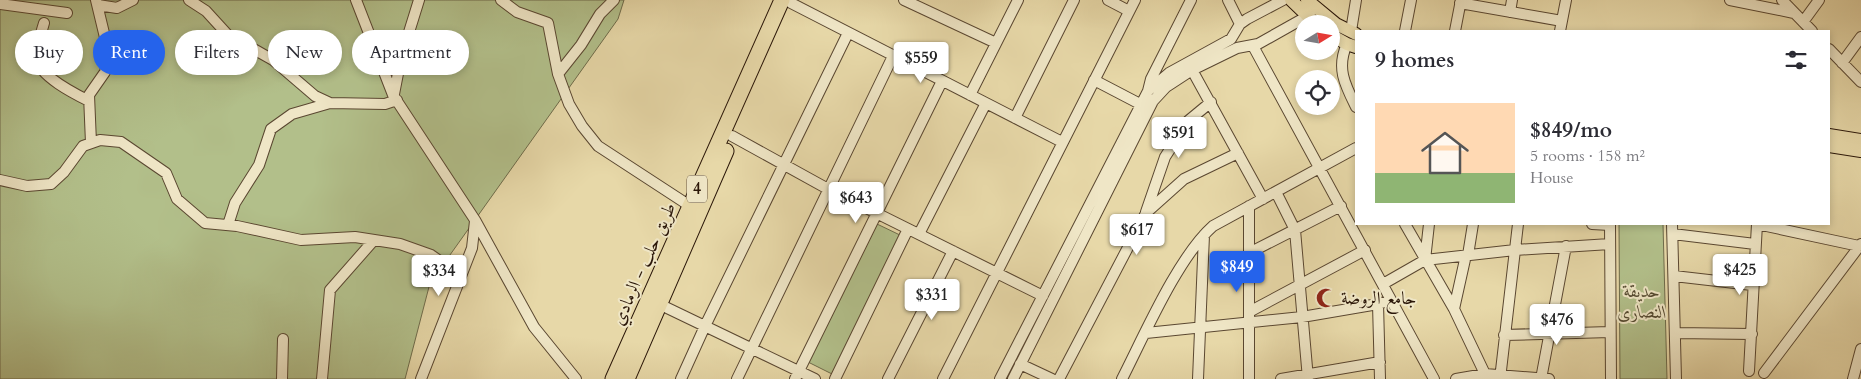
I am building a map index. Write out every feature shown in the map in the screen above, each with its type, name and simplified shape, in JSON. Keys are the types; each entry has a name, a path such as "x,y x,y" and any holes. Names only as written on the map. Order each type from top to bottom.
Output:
{"highway":[{"name":"طريق حلب - الرمادي","path":"627,379 789,1"},
{"name":"طريق حلب - الرمادي","path":"613,379 690,206 789,1"}],"main road":[{"path":"1292,0 1310,12 1353,33"},
{"path":"1340,40 1351,46"},
{"path":"1830,135 1861,140"},
{"path":"1830,146 1861,151"}],"street":[{"path":"91,143 89,95 105,72 109,54 97,3 116,8 133,0"},
{"path":"189,0 206,11 227,34 273,60 315,96 330,103"},
{"path":"356,0 395,98 475,220 534,327 576,379"},
{"path":"395,98 401,58 419,0"},
{"path":"501,0 517,12 548,23 558,74 569,104 582,126 598,146 690,206"},
{"path":"558,74 582,46 600,14 614,0"},
{"path":"904,0 996,43"},
{"path":"970,95 1018,0"},
{"path":"1015,118 1074,0"},
{"path":"1108,0 1129,11"},
{"path":"943,379 1135,0"},
{"path":"1000,379 1148,90 1151,78 1191,0"},
{"path":"1228,0 1238,28 1321,168 1341,206 1355,225 1365,250 1434,379"},
{"path":"1148,90 1169,73 1231,39 1238,28 1283,0"},
{"path":"1353,33 1356,0"},
{"path":"1405,30 1411,0"},
{"path":"1510,12 1512,0"},
{"path":"1455,30 1461,2 1510,12 1561,26 1566,0"},
{"path":"1730,0 1749,2 1794,13"},
{"path":"1782,0 1808,29 1819,0"},
{"path":"789,1 1062,142"},
{"path":"0,4 67,13"},
{"path":"1013,379 1147,108 1166,87 1192,70 1249,47 1310,12"},
{"path":"44,23 37,59 40,68 66,89 89,100"},
{"path":"681,379 783,164 848,33"},
{"path":"1842,63 1861,38"},
{"path":"1351,46 1342,58 1342,78 1355,105"},
{"path":"1830,50 1861,82"},
{"path":"737,379 893,56"},
{"path":"1192,70 1262,199"},
{"path":"1094,80 1140,104"},
{"path":"797,375 942,81"},
{"path":"228,225 235,202 259,165 271,129 292,114 330,103 384,104 395,98"},
{"path":"1059,379 1146,213 1165,157 1188,121 1211,102"},
{"path":"919,234 986,103"},
{"path":"732,136 828,189 1042,296"},
{"path":"0,180 27,186 51,184 64,172 83,146 100,140 121,142 166,173 177,199 205,223 228,225 301,240 356,237 400,244 431,255 461,276"},
{"path":"1122,379 1180,270 1204,233 1213,226 1355,149"},
{"path":"1146,213 1184,179 1238,153"},
{"path":"1276,192 1295,230 1308,377"},
{"path":"1249,206 1249,379"},
{"path":"1249,253 1341,206"},
{"path":"421,379 472,248 475,220"},
{"path":"1406,225 1454,309 1485,377"},
{"path":"1425,260 1429,225"},
{"path":"1454,309 1473,225"},
{"path":"1499,378 1518,225"},
{"path":"1610,225 1611,379"},
{"path":"1747,375 1752,334 1752,286 1757,225"},
{"path":"1747,375 1756,369 1766,376 1860,245 1762,225"},
{"path":"834,379 908,229"},
{"path":"1676,379 1673,229 1755,244"},
{"path":"1198,379 1202,326 1204,233"},
{"path":"322,379 330,290 374,240"},
{"path":"1383,284 1425,260 1515,250 1610,244"},
{"path":"1541,378 1566,246"},
{"path":"1249,316 1365,250"},
{"path":"888,379 953,251"},
{"path":"1674,276 1752,286"},
{"path":"1146,333 1202,326 1249,316 1302,317 1391,300"},
{"path":"1378,304 1380,379"},
{"path":"660,305 751,348 797,375 816,379"},
{"path":"1504,335 1610,332"},
{"path":"1676,333 1752,334"},
{"path":"282,379 283,339"},
{"path":"1853,379 1861,349"},
{"path":"1281,379 1308,377 1380,362"},
{"path":"1020,364 1052,379"},
{"path":"1456,379 1485,377 1549,379"}],"green space":[{"path":"0,0 624,0 618,19 430,283 405,379 0,379"},
{"path":"877,224 902,236 832,374 808,362"},
{"name":"حديقة النصارى","path":"1619,225 1663,225 1667,379 1620,379"}],"place":[{"name":"جامع الروضة","path":"1326,298"}]}
